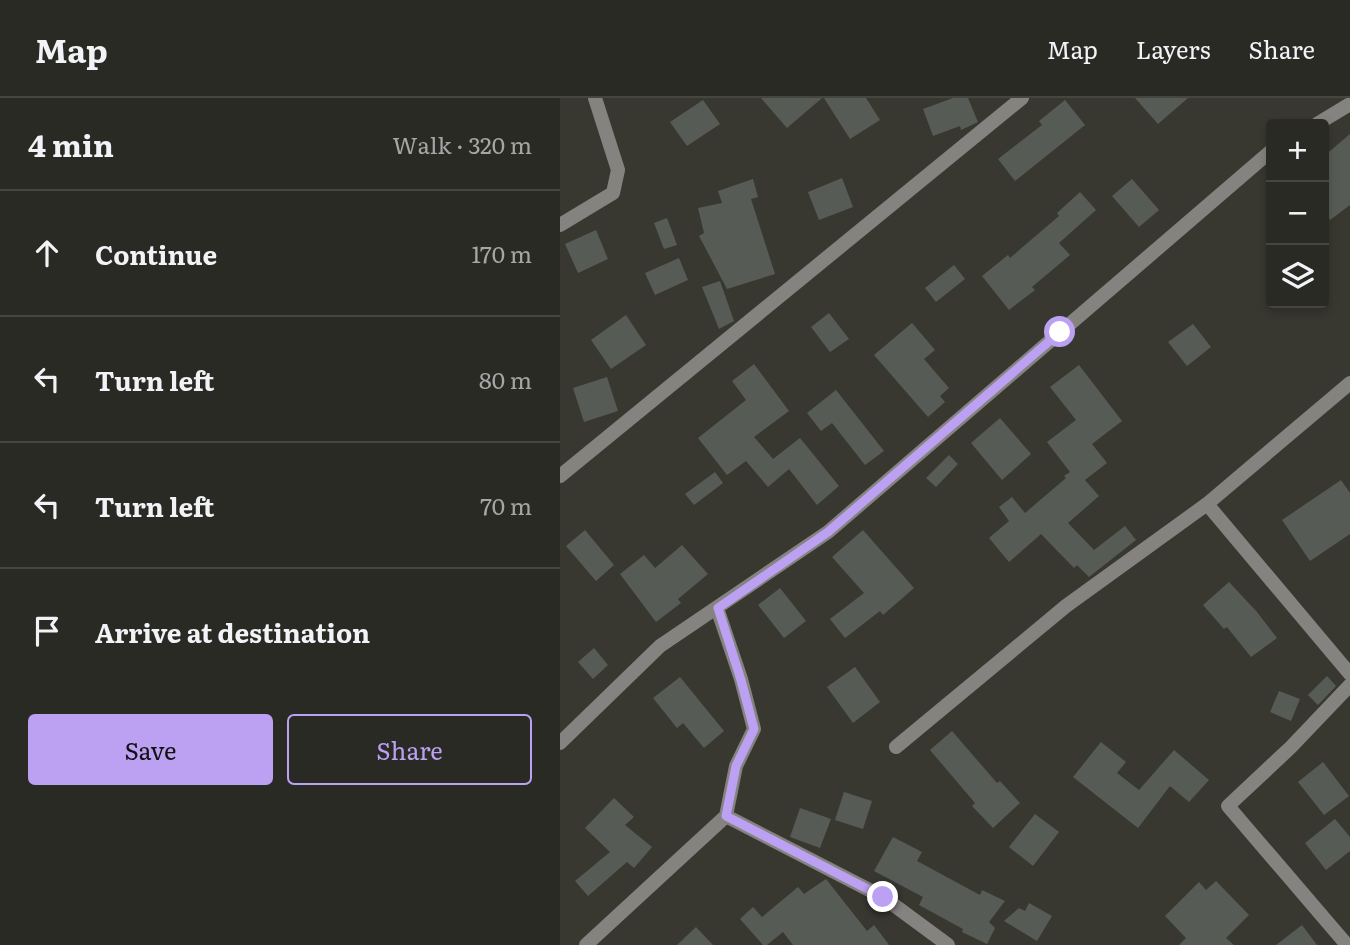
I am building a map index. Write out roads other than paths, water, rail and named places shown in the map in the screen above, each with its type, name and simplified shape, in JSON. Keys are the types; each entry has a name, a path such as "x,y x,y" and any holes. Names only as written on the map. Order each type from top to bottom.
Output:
{"street":[{"path":"560,225 613,193 618,170 595,98"},
{"path":"560,476 1022,98"},
{"path":"1325,119 1350,104"},
{"path":"560,743 660,646 828,532 1266,155"},
{"path":"896,747 1066,606 1207,504 1350,383"},
{"path":"1207,504 1350,674"},
{"path":"593,943 726,816 736,766 754,729 718,608"},
{"path":"1347,945 1228,806 1291,747 1350,685"},
{"path":"726,816 883,897 948,945"}]}
